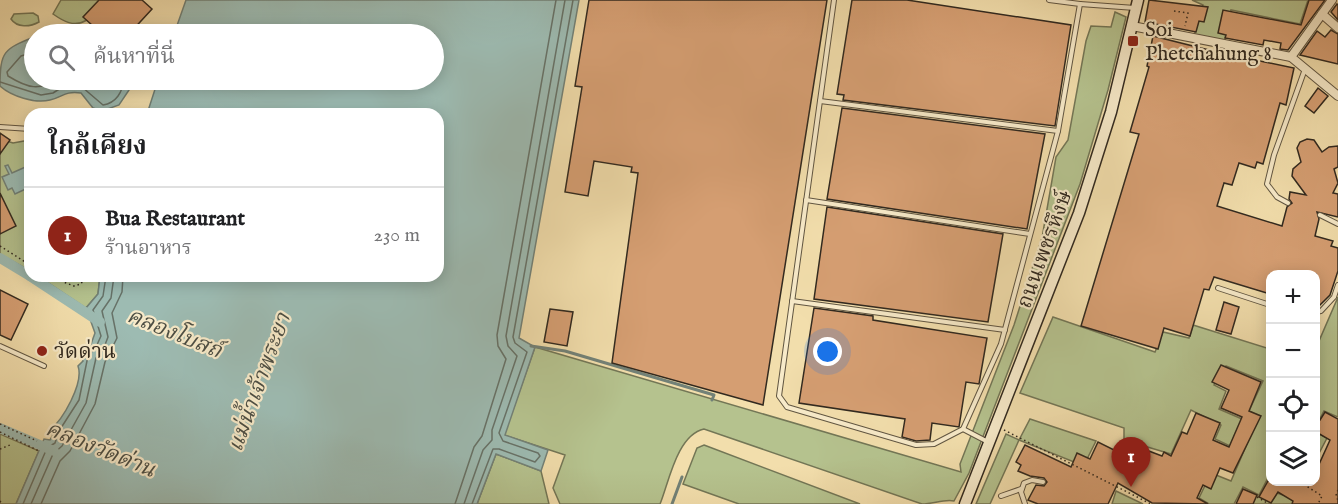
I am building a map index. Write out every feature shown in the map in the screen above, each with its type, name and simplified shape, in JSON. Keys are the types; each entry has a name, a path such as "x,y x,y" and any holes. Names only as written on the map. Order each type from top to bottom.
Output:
{"main road":[{"name":"ถนนเพชรหึงษ์","path":"965,504 1079,213 1111,112 1137,4"}],"street":[{"path":"1291,57 1332,0"},
{"path":"1322,14 1338,28"},
{"path":"1132,26 1291,57 1338,96"}],"lane":[{"path":"834,0 779,396 787,407 916,446 930,446 957,435 963,429 1001,344 1058,131 1080,4"},
{"path":"1049,0 1080,4 1137,4"},
{"path":"1288,203 1277,197 1266,184 1274,154 1306,68"},
{"path":"820,101 1058,131"},
{"path":"0,127 24,129"},
{"path":"806,200 1030,234"},
{"path":"1320,215 1338,224"},
{"path":"1320,311 1334,297 1338,285"},
{"path":"1218,288 1266,304"},
{"path":"792,301 1005,330"},
{"path":"0,346 44,366"},
{"path":"963,429 989,443"},
{"path":"1025,504 1022,489 1026,482 1043,482"},
{"path":"1001,496 1022,489"}],"path":[{"path":"1174,11 1188,14 1184,36"},
{"path":"0,246 24,261"},
{"path":"64,282 74,286 82,282"},
{"path":"0,424 37,441"},
{"path":"1003,430 1151,504"},
{"path":"0,432 39,451"},
{"path":"0,449 10,445"},
{"path":"1306,486 1322,496 1318,504"},
{"path":"1338,490 1335,494 1338,501"},
{"path":"1257,497 1269,504"}],"green space":[{"path":"61,0 98,0 100,2 84,17 87,20 73,23 53,14"},
{"path":"1192,0 1308,0 1300,24 1231,10 1225,41 1194,36 1203,5"},
{"path":"1115,12 1126,17 1108,90 1080,184 969,473 954,501 922,504 704,429 687,440 675,460 660,504 560,504 553,488 565,455 504,435 535,347 961,472 960,464 1014,325 1042,238 1056,157 1068,140 1086,41 1091,26 1111,27"},
{"path":"33,13 38,16 39,22 20,25 11,19 14,14"},
{"path":"0,139 13,143 24,141 24,268 0,254"},
{"path":"47,282 99,282 98,294 86,308"},
{"path":"1338,297 1338,417 1324,411 1320,418 1320,339"},
{"path":"1053,317 1155,352 1163,332 1189,338 1193,325 1266,348 1266,482 1259,495 1243,487 1234,504 1209,504 1199,498 1211,473 1231,481 1259,416 1249,411 1263,381 1226,366 1214,385 1226,391 1219,409 1242,419 1230,446 1215,439 1221,425 1191,410 1171,454 1124,440 1124,428 1020,393"},
{"path":"1030,419 1096,441 1087,459 1074,462 1019,440"},
{"path":"0,434 39,451 16,504 0,504"},
{"path":"1006,434 1019,440 990,504 976,504"},
{"path":"1320,434 1327,438 1320,451"},
{"path":"704,445 860,504 739,504 683,484 697,448"},
{"path":"496,454 541,471 549,504 477,504"},
{"path":"1116,491 1143,504 1112,504"},
{"path":"1274,492 1298,500 1296,504 1252,504 1255,495 1270,500"}],"water":[{"name":"แม่น้ำเจ้าพระยา","path":"186,0 579,0 519,338 535,347 505,435 548,450 541,471 496,454 477,504 16,504 44,439 50,440 53,435 49,431 66,410 75,391 78,382 78,366 83,361 81,356 87,345 91,344 95,333 86,308 98,294 99,282 444,282 444,108 149,108 155,90 444,90 444,24 178,24"},
{"path":"24,41 24,90 129,90 119,105 110,108 93,108 81,93 67,94 44,101 30,100 10,93 0,86 1,65 6,53"},
{"path":"8,165 12,173 24,168 24,190 15,194 12,188 8,190 2,177 9,174 5,166"}],"building":[{"path":"99,0 142,0 152,9 138,24 91,24 83,17"},
{"path":"589,0 827,0 763,405 612,363 638,173 631,172 632,167 594,161 588,196 565,192 582,87 575,86"},
{"path":"852,0 907,0 1071,25 1055,126 843,100 844,95 837,94"},
{"path":"1149,0 1208,7 1204,22 1199,21 1196,32 1145,22"},
{"path":"1309,0 1325,0 1288,50 1280,49 1281,43 1264,40 1263,45 1225,38 1226,35 1218,33 1223,10 1301,25"},
{"path":"1338,5 1338,20 1331,12"},
{"path":"1331,30 1338,34 1338,64 1300,55 1317,31 1325,37"},
{"path":"1153,36 1221,53 1222,50 1246,54 1245,58 1294,68 1286,105 1280,103 1263,164 1257,162 1255,168 1239,163 1232,185 1224,183 1217,206 1282,226 1287,207 1292,203 1289,199 1290,192 1306,195 1292,176 1293,169 1301,162 1297,148 1300,142 1307,139 1314,140 1322,152 1329,147 1338,146 1338,167 1334,169 1338,183 1333,193 1338,194 1338,217 1317,212 1319,219 1315,236 1333,241 1331,246 1338,248 1338,271 1330,295 1320,305 1320,270 1266,270 1266,293 1214,277 1209,290 1204,289 1190,336 1164,328 1158,349 1081,326 1139,134 1130,132 1149,67 1147,66"},
{"path":"1318,88 1328,96 1314,113 1305,106"},
{"path":"842,108 1045,134 1027,229 827,199"},
{"path":"0,133 10,140 0,154"},
{"path":"0,193 16,226 0,234"},
{"path":"827,207 1003,234 988,322 814,299"},
{"path":"0,290 28,304 11,340 0,335"},
{"path":"1224,302 1239,307 1231,334 1216,330"},
{"path":"814,308 873,316 873,320 987,338 979,384 966,382 959,427 932,423 930,440 916,441 902,437 905,419 799,403"},
{"path":"550,309 573,312 567,346 544,342"},
{"path":"1221,365 1261,382 1249,411 1261,416 1233,473 1220,468 1211,489 1203,485 1197,498 1208,504 1152,503 1118,483 1108,504 1038,504 1028,500 1036,485 1044,486 1047,482 1044,478 1018,471 1021,465 1016,462 1025,445 1071,467 1077,453 1090,459 1098,442 1120,453 1125,442 1162,456 1164,452 1171,456 1182,432 1187,434 1196,413 1220,423 1213,440 1229,447 1242,417 1221,408 1229,390 1212,382"},
{"path":"1325,412 1338,419 1338,504 1292,504 1293,501 1278,492 1271,503 1259,497 1266,485 1320,486 1320,462 1330,440 1320,434 1320,420"},
{"path":"1243,489 1257,495 1253,504 1236,504"}],"waterway":[{"name":"คลองโบสถ์","path":"0,258 24,272"},
{"name":"คลองโบสถ์","path":"39,282 100,322"},
{"path":"531,346 565,351 714,395 712,400"},
{"name":"คลองวัดด่าน","path":"0,428 54,451"},
{"path":"672,504 682,477"}],"place":[{"name":"Soi Phetchahung 8","path":"1133,41"},
{"name":"วัดด่าน","path":"42,351"},
{"name":"Bua Restaurant","path":"1131,487"}]}
